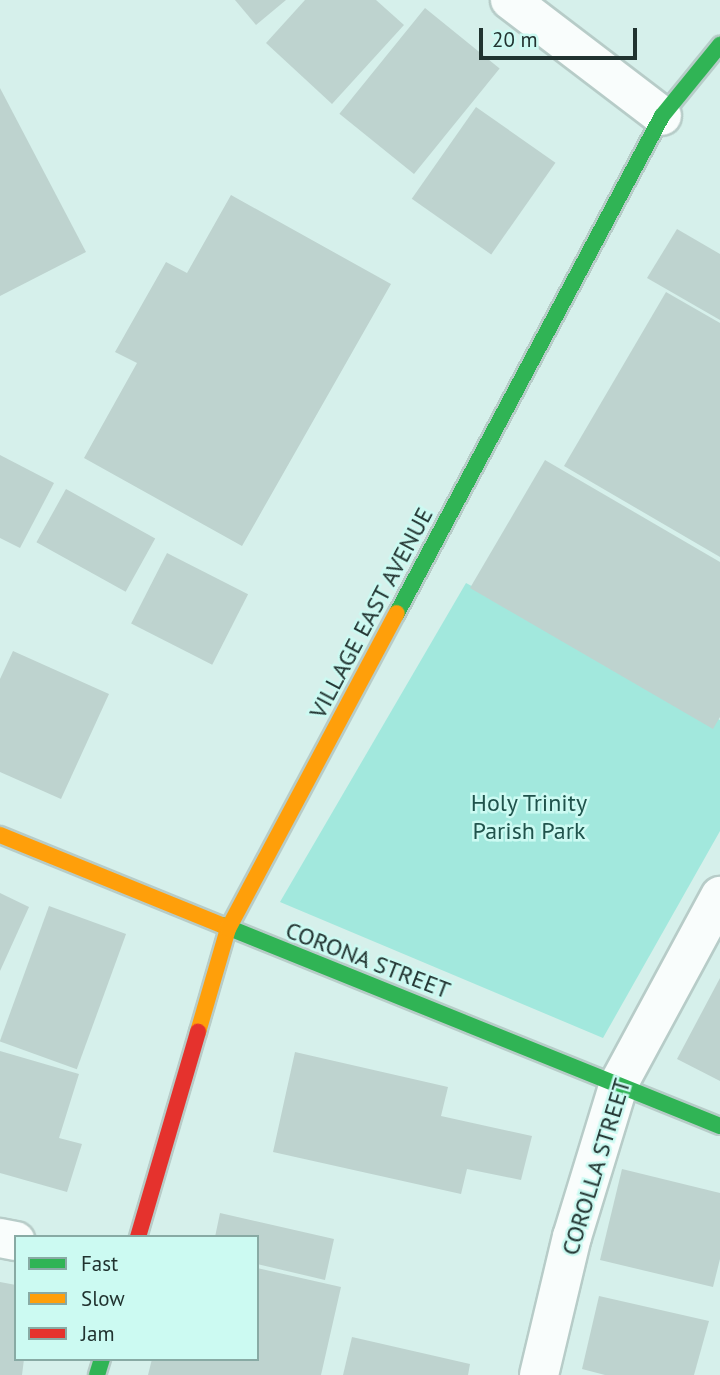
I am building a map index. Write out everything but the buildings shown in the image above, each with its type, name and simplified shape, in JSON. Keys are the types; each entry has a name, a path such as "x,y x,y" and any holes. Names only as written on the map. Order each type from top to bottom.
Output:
{"street":[{"path":"510,0 662,116"},
{"name":"VILLAGE EAST AVENUE","path":"139,1235 228,929 662,116 720,45"},
{"name":"CORONA STREET","path":"0,835 720,1126"},
{"name":"COROLLA STREET","path":"539,1375 572,1237 619,1083 720,895"}],"green space":[{"name":"Holy Trinity Parish Park","path":"466,583 720,720 720,831 603,1038 280,902"}],"traffic: fast":[{"path":"397,613 662,116 720,45"},
{"path":"222,925 720,1126"},
{"path":"97,1375 101,1361"}],"traffic: slow":[{"path":"198,1032 228,929 397,613"},
{"path":"0,835 222,925"}],"traffic: jam":[{"path":"139,1235 198,1032"}]}
